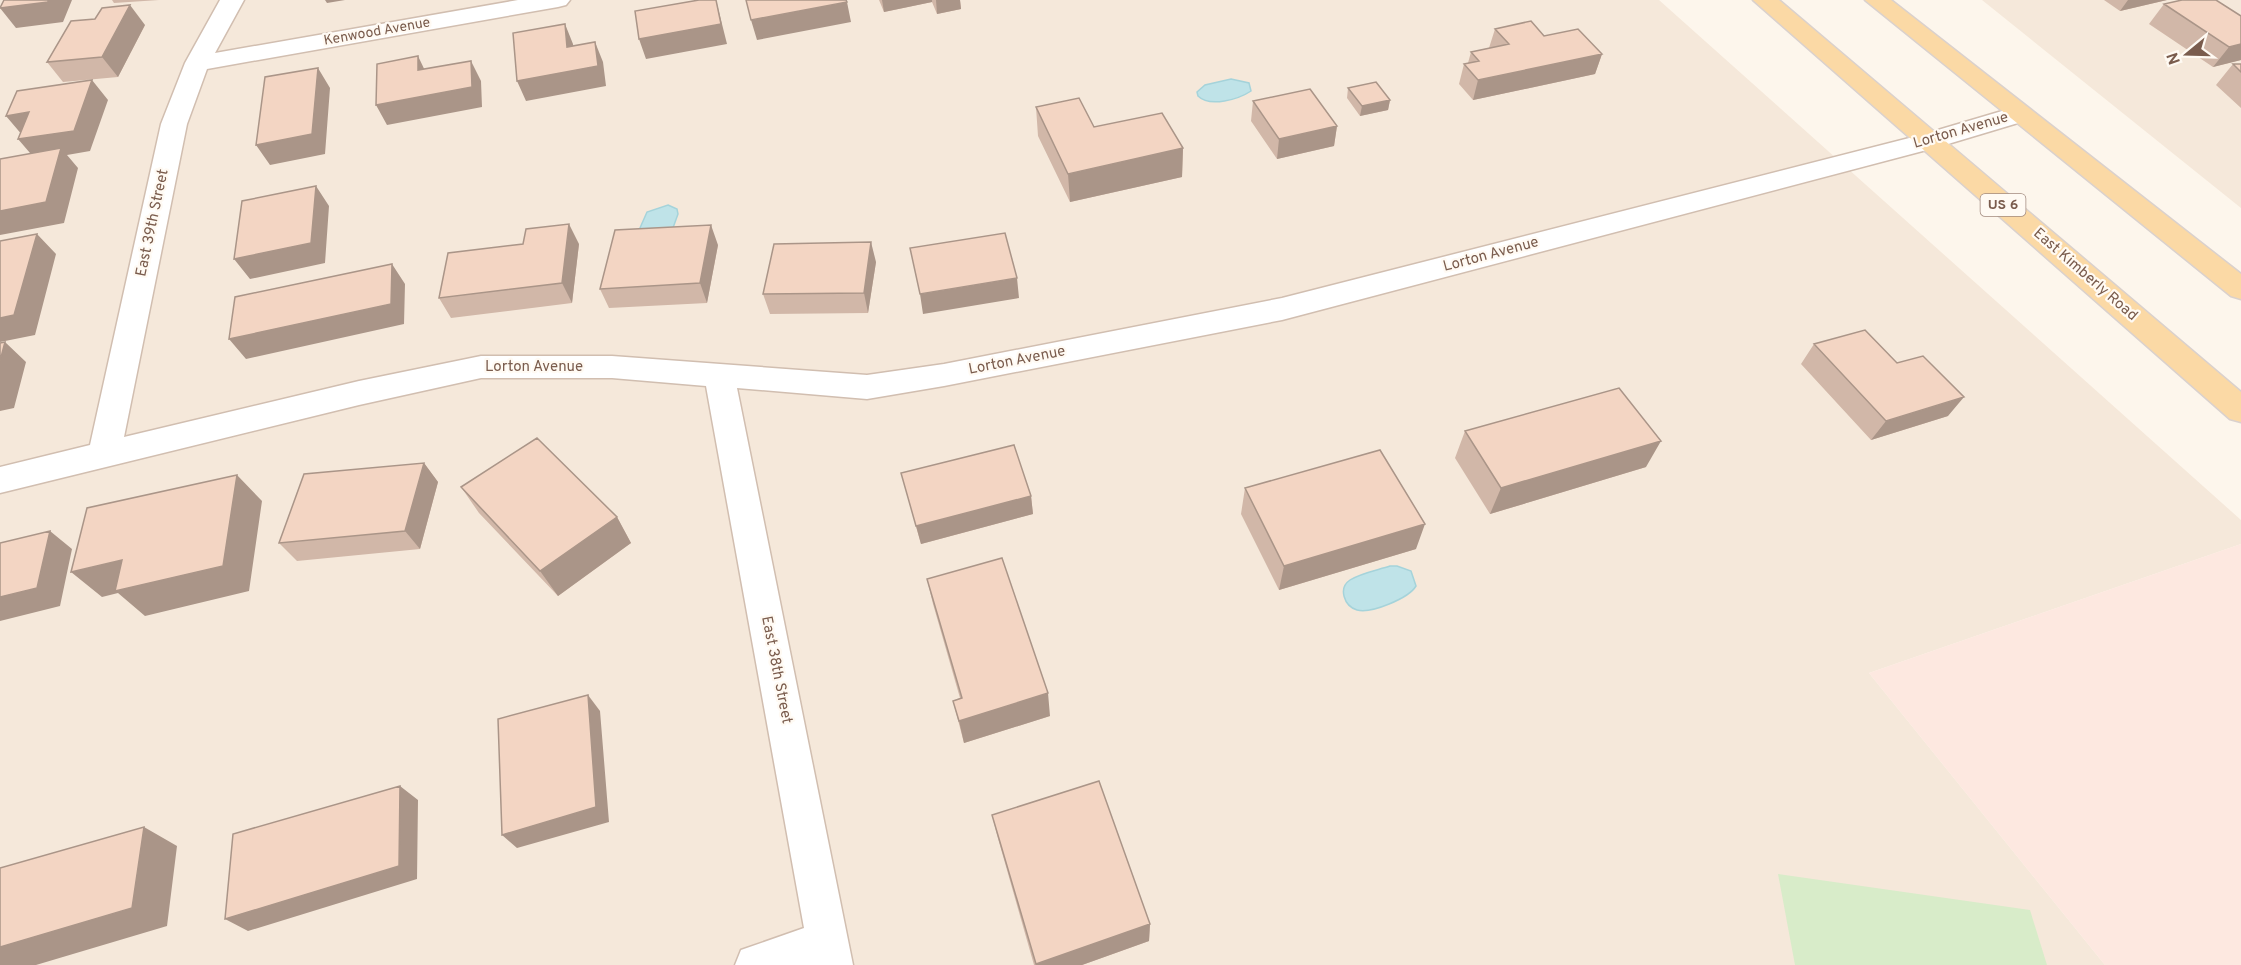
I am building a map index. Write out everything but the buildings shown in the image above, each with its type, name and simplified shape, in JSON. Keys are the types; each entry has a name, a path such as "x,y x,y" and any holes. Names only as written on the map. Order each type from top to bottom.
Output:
{"main road":[{"name":"East Kimberly Road","path":"1765,0 2241,410"},
{"path":"1877,0 2241,289"}],"street":[{"name":"East 39th Street","path":"104,456 174,124 197,63 232,0"},
{"name":"Kenwood Avenue","path":"197,63 558,0"},
{"name":"Lorton Avenue","path":"0,480 359,393 481,367 612,367 867,387 967,371 1282,309 1929,141 2019,114"},
{"name":"East 38th Street","path":"719,375 830,953"},
{"path":"756,965 830,953"}],"shaded area":[{"path":"0,0 1659,0 2241,520 2241,544 1869,673 2105,965 0,965"},
{"path":"1982,0 2241,0 2241,208"},
{"path":"2241,544 2241,965 2105,965 1869,673"}],"green space":[{"path":"1778,874 2030,910 2047,965 1795,965"}],"water":[{"path":"1231,79 1249,83 1251,91 1239,97 1217,102 1203,100 1198,96 1197,92 1205,85"},
{"path":"668,205 677,209 678,214 669,239 636,237 647,212"},
{"path":"1390,566 1411,571 1416,586 1412,591 1398,600 1371,610 1363,611 1352,608 1344,596 1346,583 1359,575"}]}
